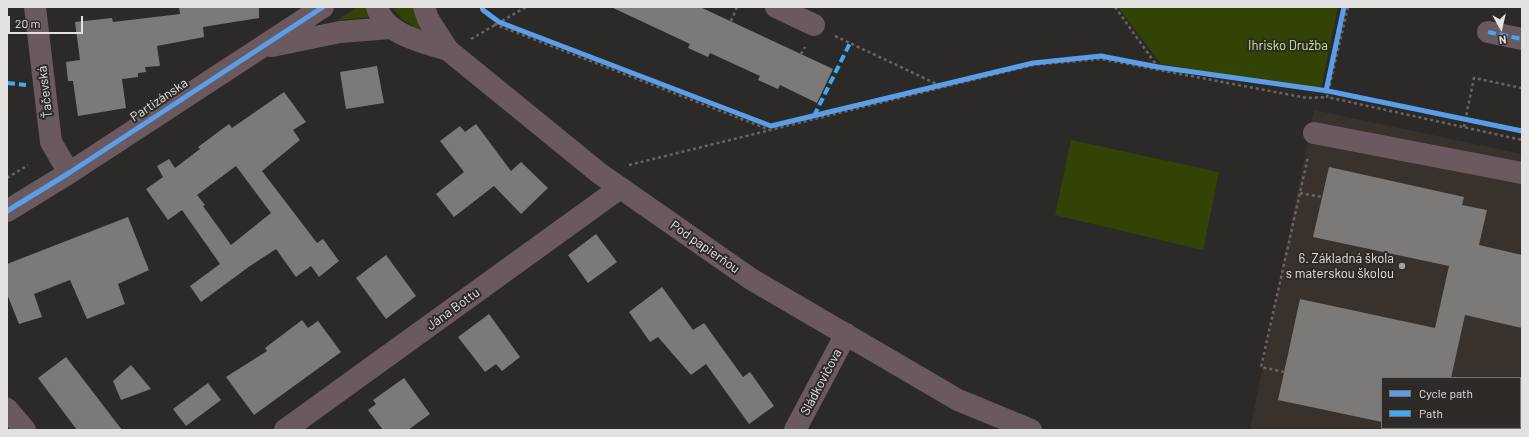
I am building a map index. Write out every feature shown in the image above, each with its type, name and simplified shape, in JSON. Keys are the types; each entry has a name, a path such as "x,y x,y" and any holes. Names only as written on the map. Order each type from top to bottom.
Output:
{"street":[{"name":"Ťačevská","path":"35,7 51,142 69,173"},
{"name":"Partizánska","path":"7,211 69,173 323,7"},
{"path":"377,7 391,28 412,39 457,46"},
{"name":"Pod papierňou","path":"424,7 428,19 457,46 599,173 620,188 751,279 958,400 1031,430"},
{"path":"776,7 814,25"},
{"path":"255,51 340,32 391,28"},
{"path":"1488,32 1522,39"},
{"path":"1314,133 1522,173"},
{"name":"Jána Bottu","path":"285,430 620,188"},
{"name":"Sládkovičova","path":"795,430 846,334"},
{"path":"7,408 25,430"}],"path":[{"path":"457,46 526,7"},
{"path":"730,21 737,7"},
{"path":"1115,7 1159,68 1234,78"},
{"path":"1328,94 1326,91 1344,7"},
{"path":"1328,94 1348,7"},
{"path":"494,18 497,23 770,130"},
{"path":"497,23 771,126 942,87"},
{"path":"814,25 942,87"},
{"path":"599,173 1034,63 1102,56 1306,98 1328,94 1366,99"},
{"path":"1464,127 1474,78 1522,88"},
{"path":"1328,94 1522,140"},
{"path":"1457,118 1472,121"},
{"path":"1284,372 1262,367 1314,133"},
{"path":"7,178 28,165"},
{"path":"1300,193 1322,197"}],"shaded area":[{"name":"6. Základná škola s materskou školou","path":"1314,110 1522,154 1522,430 1250,430"}],"green space":[{"path":"358,7 366,7 372,17 338,20"},
{"path":"392,7 414,7 424,32 403,20"},
{"name":"Ihrisko Družba","path":"1118,7 1338,7 1321,89 1161,64"},
{"path":"1071,140 1219,172 1203,250 1055,215"}],"building":[{"path":"179,7 259,7 259,18 203,27 204,37 157,46 160,66 145,67 146,72 138,73 138,77 122,79 126,108 78,116 73,81 68,81 66,62 80,60 75,22 112,18 113,22 180,14"},
{"path":"611,7 700,7 833,69 817,103 780,85 778,89 758,80 760,76 710,53 708,57 688,48 690,44"},
{"path":"377,66 384,103 346,109 340,72"},
{"path":"284,92 306,122 293,130 300,140 262,171 317,243 323,239 339,261 319,277 311,266 296,277 276,249 201,302 190,286 220,264 182,210 168,220 146,189 163,177 157,166 169,159 175,168 200,149 198,147 229,124 232,128","holes":["236,166 271,213 231,245 203,206 205,205 197,195"]},
{"path":"476,124 511,171 521,162 548,188 521,214 494,186 454,217 436,194 464,172 440,141 460,126 465,132"},
{"path":"1329,167 1464,197 1462,205 1487,210 1479,245 1522,255 1522,328 1465,315 1451,377 1381,377 1381,422 1278,400 1300,299 1435,328 1449,266 1313,237"},
{"path":"128,217 149,270 118,284 125,304 87,319 70,280 34,294 42,317 19,324 7,294 7,264"},
{"path":"596,234 617,262 588,283 568,255"},
{"path":"386,255 416,296 386,319 356,278"},
{"path":"662,287 693,330 704,323 743,377 750,372 774,406 749,424 706,364 691,375 658,337 650,342 629,312"},
{"path":"489,314 520,357 502,371 496,364 485,372 458,337"},
{"path":"302,320 308,328 318,321 341,352 254,415 226,377 267,351 265,348"},
{"path":"66,357 122,430 77,430 38,378"},
{"path":"131,365 151,389 121,400 113,381"},
{"path":"404,378 430,414 408,430 383,430 368,410 376,404 373,400"},
{"path":"208,383 221,400 186,426 173,409"}],"marked path":[{"path":"1488,32 1522,39"},
{"path":"814,116 850,43"},
{"path":"7,83 26,85"}],"cycle path":[{"path":"7,211 69,173 323,7"},
{"path":"482,7 483,10 499,22 771,126 1033,63 1101,56 1158,67 1328,91 1522,131"},
{"path":"1326,91 1344,7"}],"place":[{"name":"6. Základná škola s materskou školou","path":"1402,266"}]}
